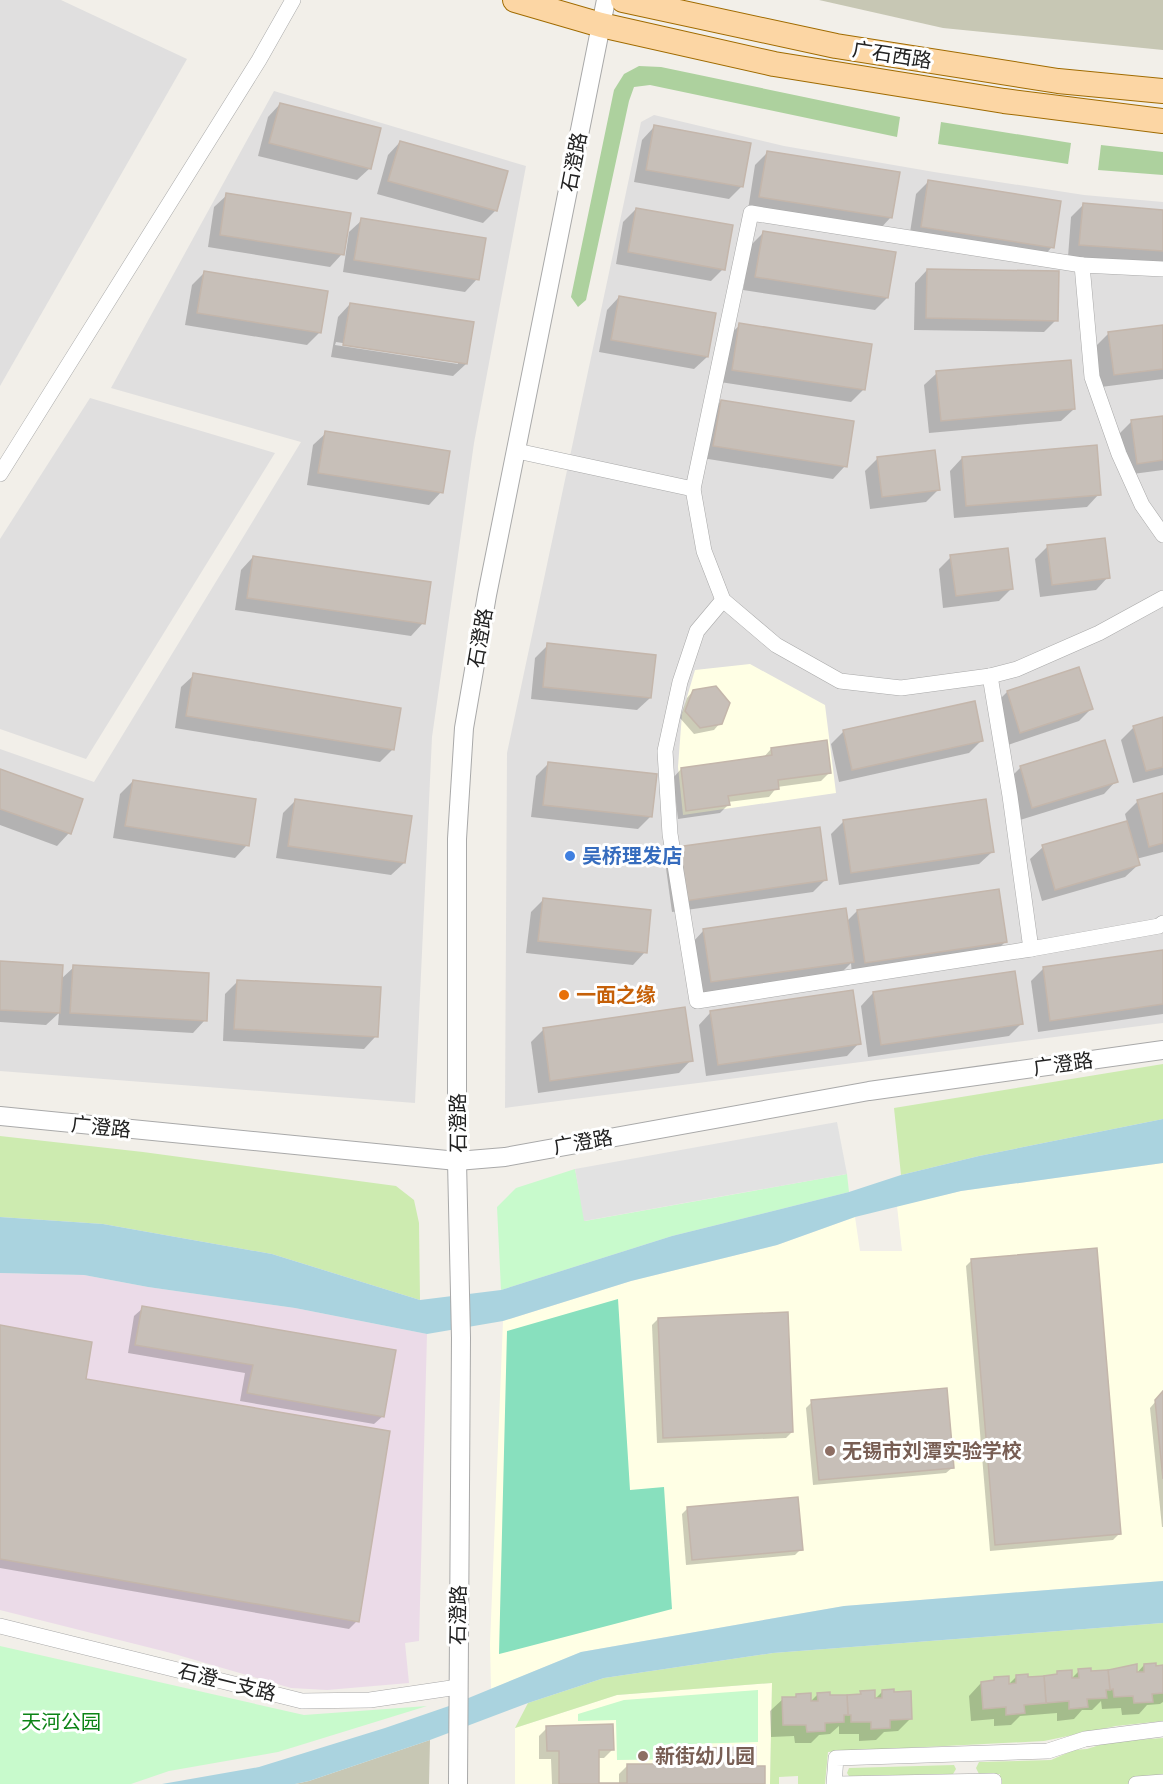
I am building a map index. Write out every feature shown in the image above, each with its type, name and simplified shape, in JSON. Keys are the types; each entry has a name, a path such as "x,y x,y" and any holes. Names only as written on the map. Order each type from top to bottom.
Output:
{"main road":[{"path":"514,0 601,25 774,64 1004,102 1163,122"},
{"name":"广石西路","path":"623,0 836,46 1058,81 1163,91"}],"street":[{"path":"0,474 259,60 294,0"},
{"name":"石澄路","path":"458,1784 461,1338 457,839 464,728 488,595 606,0"},
{"path":"1163,269 1082,265 751,213 693,489 704,551 723,600 776,645 840,681 901,688 990,676 1017,669 1099,633 1163,598"},
{"path":"1082,265 1092,377 1119,454 1142,505 1163,535"},
{"path":"517,451 693,489"},
{"path":"723,600 697,631 680,682 665,751 670,834 698,1001 1031,949 1159,926 1163,923"},
{"path":"990,676 1010,796 1031,949"},
{"name":"广澄路","path":"0,1116 458,1161 505,1156 869,1091 1163,1050"},
{"name":"石澄一支路","path":"0,1626 302,1701 370,1700 458,1687"},
{"path":"994,1784 994,1780 836,1784 836,1758 1048,1751 1085,1739 1163,1729"},
{"path":"964,1781 965,1754"},
{"path":"1136,1784 1163,1782"}],"shaded area":[{"path":"0,0 61,0 187,59 0,386"},
{"path":"819,0 1163,0 1163,50 943,28"},
{"path":"274,91 526,166 474,443 432,737 415,1103 0,1071 0,749 94,782 301,442 111,388"},
{"path":"654,115 784,146 934,172 1084,195 1163,202 1163,1023 505,1108 507,753 641,122"},
{"path":"90,398 275,453 86,759 0,729 0,539"},
{"path":"750,664 825,705 836,793 683,815 678,767 682,714 695,670"},
{"path":"837,1122 847,1174 584,1221 575,1169"},
{"name":"无锡市刘潭实验学校","path":"1163,1163 1163,1581 844,1606 581,1652 491,1689 490,1644 503,1321 631,1281 777,1245 855,1217 860,1251 902,1251 897,1206 961,1191"},
{"path":"0,1273 84,1275 148,1287 295,1308 427,1334 419,1641 405,1643 409,1683 327,1690 291,1688 171,1653 0,1610"},
{"name":"新街幼儿园","path":"772,1683 770,1784 515,1784 515,1728 617,1695"},
{"path":"430,1740 429,1784 295,1784 309,1781"}],"green space":[{"path":"639,66 661,67 900,117 897,137 650,85 634,87 586,300 578,307 571,297 614,90 624,74"},
{"path":"941,122 1071,143 1068,164 938,144"},
{"path":"1101,145 1163,152 1163,175 1098,170"},
{"path":"1163,1064 1163,1119 979,1156 901,1175 894,1108"},
{"path":"0,1136 143,1152 396,1186 414,1200 419,1223 420,1300 272,1254 103,1224 0,1217"},
{"path":"575,1169 585,1221 847,1174 849,1192 672,1236 501,1290 497,1207 516,1188"},
{"path":"618,1299 630,1490 664,1487 672,1609 499,1654 507,1331"},
{"path":"1163,1623 1163,1721 1116,1726 1044,1741 828,1752 825,1784 798,1784 798,1776 779,1777 779,1784 770,1784 772,1683 617,1695 515,1728 528,1703 604,1678 773,1653"},
{"name":"天河公园","path":"0,1646 304,1715 427,1706 278,1752 169,1771 131,1784 0,1784"},
{"path":"758,1690 758,1742 689,1744 688,1759 617,1760 616,1720 578,1721 578,1714 624,1700"},
{"path":"1163,1738 1163,1778 1135,1778 1128,1784 1000,1784 1000,1774 979,1774 976,1768 979,1762 1051,1760 1074,1750 1087,1749 1109,1742"},
{"path":"954,1765 956,1769 953,1774 849,1776 847,1773 849,1768"}],"water":[{"path":"1163,1119 1163,1163 961,1191 855,1217 777,1245 631,1281 503,1321 427,1334 295,1308 148,1287 84,1275 0,1273 0,1217 103,1224 272,1254 420,1300 501,1290 672,1236 849,1192 901,1175 979,1156"},
{"path":"1163,1581 1163,1623 773,1653 604,1678 309,1781 295,1784 162,1784 259,1767 385,1728 449,1706 581,1652 844,1606"}],"building":[{"path":"280,103 381,128 371,169 269,143"},
{"path":"654,125 751,143 743,187 646,170"},
{"path":"400,141 508,171 497,211 388,181"},
{"path":"767,151 900,172 892,218 759,197"},
{"path":"928,180 1061,201 1054,248 921,227"},
{"path":"226,193 351,213 344,255 220,235"},
{"path":"1083,203 1163,210 1163,251 1079,245"},
{"path":"636,208 733,225 725,270 628,252"},
{"path":"361,218 486,238 479,280 354,260"},
{"path":"763,231 896,252 888,298 755,277"},
{"path":"927,269 1059,271 1058,321 926,318"},
{"path":"204,271 328,291 321,333 197,313"},
{"path":"619,296 716,313 708,357 611,340"},
{"path":"350,303 474,322 467,364 343,345"},
{"path":"739,323 872,344 865,390 732,370"},
{"path":"1163,325 1163,369 1114,375 1108,332"},
{"path":"1071,360 1075,409 941,421 936,371"},
{"path":"721,400 854,421 847,467 713,446"},
{"path":"1163,416 1163,460 1137,464 1131,420"},
{"path":"325,431 450,451 443,493 318,473"},
{"path":"1097,445 1101,495 966,506 962,457"},
{"path":"935,450 940,490 882,497 877,457"},
{"path":"1105,538 1110,578 1052,585 1047,545"},
{"path":"1008,548 1013,589 956,596 950,555"},
{"path":"253,556 431,582 425,624 247,598"},
{"path":"547,643 656,655 651,698 543,687"},
{"path":"1079,667 1093,709 1020,733 1007,691"},
{"path":"193,673 401,708 394,750 186,716"},
{"path":"716,686 730,703 722,724 700,728 685,711 693,690"},
{"path":"975,701 983,741 852,770 843,730"},
{"path":"1163,717 1163,767 1146,771 1133,726"},
{"path":"827,740 831,773 778,780 779,789 728,796 730,805 686,811 681,768 772,755 771,748"},
{"path":"1105,740 1118,782 1032,808 1020,766"},
{"path":"548,762 657,774 652,817 543,805"},
{"path":"0,769 83,799 71,834 0,809"},
{"path":"133,780 256,799 249,846 125,826"},
{"path":"1163,793 1163,843 1149,847 1137,800"},
{"path":"295,799 412,816 405,863 288,846"},
{"path":"986,799 994,852 851,873 843,820"},
{"path":"1127,821 1140,865 1055,890 1042,845"},
{"path":"820,827 827,880 685,901 677,847"},
{"path":"999,889 1007,942 865,963 857,910"},
{"path":"543,898 651,910 647,953 538,941"},
{"path":"846,908 854,962 711,982 703,929"},
{"path":"1163,950 1163,1004 1050,1021 1043,967"},
{"path":"0,961 63,965 60,1013 0,1010"},
{"path":"73,965 209,973 207,1021 70,1013"},
{"path":"1015,971 1023,1024 881,1045 873,992"},
{"path":"237,980 381,987 378,1037 234,1029"},
{"path":"853,990 861,1044 718,1065 710,1011"},
{"path":"685,1007 693,1061 550,1081 543,1028"},
{"path":"1097,1248 1121,1534 995,1545 971,1259"},
{"path":"142,1306 396,1350 384,1417 247,1393 253,1365 135,1345"},
{"path":"788,1312 793,1432 663,1438 658,1318"},
{"path":"0,1325 92,1342 86,1379 390,1431 359,1622 0,1559"},
{"path":"947,1388 954,1468 819,1480 811,1400"},
{"path":"1163,1391 1163,1479 1155,1400"},
{"path":"798,1497 803,1550 692,1560 687,1507"},
{"path":"1156,1663 1156,1666 1163,1665 1163,1693 1152,1694 1153,1702 1134,1703 1133,1696 1114,1697 1113,1689 1110,1690 1108,1670 1137,1664 1137,1672 1144,1672 1144,1664"},
{"path":"1091,1668 1091,1671 1108,1670 1110,1690 1106,1690 1107,1698 1087,1699 1088,1707 1069,1709 1069,1701 1046,1703 1044,1676 1057,1674 1057,1671 1072,1670 1072,1678 1079,1678 1078,1669"},
{"path":"1028,1674 1028,1677 1044,1676 1046,1703 1024,1705 1025,1713 1006,1715 1006,1707 983,1709 981,1682 994,1680 994,1677 1009,1676 1009,1684 1016,1683 1016,1675"},
{"path":"894,1689 894,1692 911,1691 912,1719 890,1720 890,1728 871,1729 871,1722 851,1722 851,1715 848,1715 847,1695 875,1690 875,1698 882,1698 882,1690"},
{"path":"830,1692 830,1695 847,1695 848,1715 844,1715 844,1722 825,1723 825,1731 807,1732 806,1725 783,1725 782,1697 796,1697 796,1694 811,1693 811,1701 818,1701 817,1693"},
{"path":"613,1724 614,1750 599,1750 599,1783 627,1783 627,1764 694,1764 694,1748 756,1747 756,1766 765,1766 765,1784 559,1784 559,1751 547,1751 546,1726"}],"place":[{"name":"吴桥理发店","path":"570,856"},
{"name":"一面之缘","path":"564,995"},
{"name":"无锡市刘潭实验学校","path":"830,1451"},
{"name":"新街幼儿园","path":"643,1756"}]}
